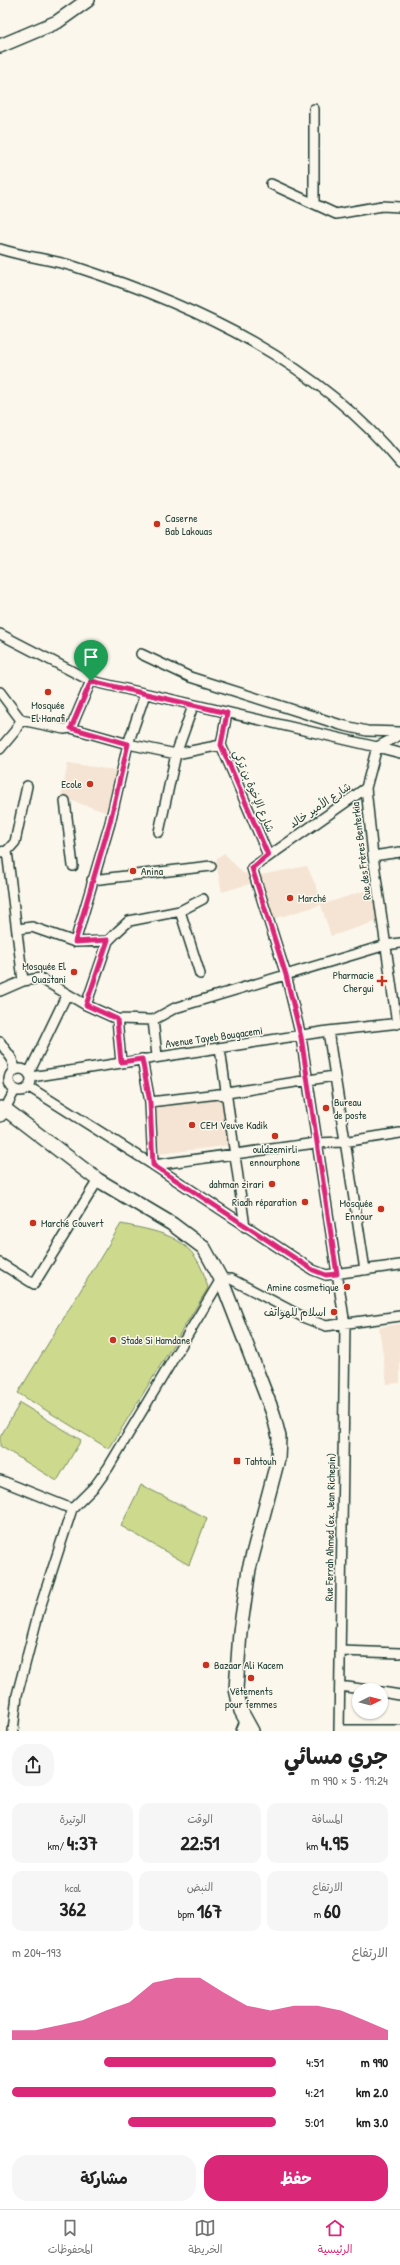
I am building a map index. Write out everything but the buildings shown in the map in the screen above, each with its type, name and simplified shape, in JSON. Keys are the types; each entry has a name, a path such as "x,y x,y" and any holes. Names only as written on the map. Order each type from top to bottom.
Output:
{"main road":[{"path":"0,46 56,22 88,0"},
{"path":"2,1110 98,1180 172,1224 204,1248 221,1279 273,1412 279,1437 278,1459 249,1569 240,1632 236,1689 246,1728"}],"street":[{"path":"314,109 314,202"},
{"path":"271,184 314,202 336,214 382,206 400,207"},
{"path":"0,249 76,267 222,324 283,360 322,387 357,416 378,436 400,463"},
{"path":"0,634 91,681 193,706 377,746 400,753"},
{"path":"141,654 190,677 341,725 367,731 400,734"},
{"path":"71,728 91,681"},
{"path":"0,692 21,720 64,729 71,728 128,744 176,754 221,745"},
{"path":"75,942 110,822 128,744 145,694"},
{"path":"159,832 176,754 193,706"},
{"name":"شارع الإخوة بن تركي","path":"227,713 221,745 268,855"},
{"path":"0,749 15,731 21,720"},
{"path":"377,746 400,734"},
{"name":"Rue des Frères Benterkia","path":"377,746 366,788 373,856 399,1024"},
{"path":"22,981 18,929 3,851 15,842 27,786"},
{"name":"شارع الأمير خالد","path":"270,923 252,868 268,855 366,788"},
{"path":"65,801 74,866"},
{"path":"373,856 400,852"},
{"path":"92,880 211,866"},
{"path":"86,1005 108,940 129,921 180,911 203,899"},
{"path":"180,911 200,974"},
{"name":"Rue Ferrah Ahmed (ex. Jean Richepin)","path":"270,923 286,975 301,1037 345,1325 339,1730"},
{"path":"18,929 32,927 75,942 108,940"},
{"path":"0,991 22,981 40,978 86,1005 117,1019 153,1020 175,1008 386,945 400,943"},
{"path":"30,1087 30,1075 67,994"},
{"path":"117,1019 121,1062"},
{"path":"153,1020 157,1056"},
{"name":"Avenue Tayeb Bougacemi","path":"30,1075 301,1037 328,1031 399,1024"},
{"path":"328,1031 365,1270"},
{"path":"0,1042 12,1059 14,1071"},
{"path":"220,1048 245,1227"},
{"path":"142,1059 150,1102 153,1165"},
{"path":"30,1075 21,1069 14,1071 10,1076 9,1082 15,1090 24,1091 30,1087"},
{"path":"150,1102 227,1093 334,1076"},
{"path":"30,1087 153,1165 245,1227 313,1270 326,1275 400,1265"},
{"path":"2,1110 15,1090"},
{"path":"153,1165 316,1143 344,1142 400,1133"},
{"path":"0,1263 34,1284 98,1180"},
{"path":"13,1731 18,1695 39,1611 72,1509 95,1486 108,1468 221,1279 231,1279 305,1318 326,1326 345,1325 400,1316"},
{"path":"0,1480 72,1509"},
{"path":"340,1651 400,1652"},
{"path":"340,1686 352,1688"},
{"path":"388,1693 400,1695"},
{"path":"339,1730 400,1730"}],"shaded area":[{"name":"Ecole","path":"68,763 120,771 108,813 61,797"},
{"name":"Marché","path":"224,853 243,873 255,876 307,866 324,904 373,888 381,920 331,936 321,905 266,921 253,883 222,892 216,863 217,858"},
{"name":"CEM Veuve Kadik","path":"225,1096 231,1145 159,1154 153,1105"},
{"path":"400,1324 400,1383 387,1384 379,1327"}],"green space":[{"name":"Stade Si Hamdane","path":"121,1224 152,1231 177,1240 196,1258 203,1271 208,1288 109,1449 18,1393"},
{"path":"20,1403 81,1440 57,1481 0,1446 0,1437"},
{"path":"141,1485 207,1518 189,1565 121,1526"}],"place":[{"name":"Caserne Bab Lakouas","path":"157,524"},
{"name":"Mosquée El Hanafi","path":"48,692"},
{"name":"Ecole","path":"90,784"},
{"name":"Anina","path":"133,871"},
{"name":"Marché","path":"290,898"},
{"name":"Mosquée El Ouastani","path":"74,972"},
{"name":"Pharmacie Chergui","path":"382,981"},
{"name":"Bureau de poste","path":"326,1108"},
{"name":"CEM Veuve Kadik","path":"192,1125"},
{"name":"ouldzemirli ennourphone","path":"275,1136"},
{"name":"dahman zirari","path":"272,1184"},
{"name":"Riadh réparation","path":"305,1202"},
{"name":"Mosquée Ennour","path":"381,1209"},
{"name":"Marché Couvert","path":"33,1223"},
{"name":"Amine cosmetique","path":"347,1287"},
{"name":"اسلام للهواتف","path":"334,1312"},
{"name":"Stade Si Hamdane","path":"113,1340"},
{"name":"Tahtouh","path":"237,1461"},
{"name":"Bazaar Ali Kacem","path":"206,1665"},
{"name":"Vêtements pour femmes","path":"251,1678"}],"route":[{"path":"91,681 227,713 221,745 268,855 252,868 286,975 299,1024 337,1274 326,1275 313,1270 245,1227 153,1165 150,1102 142,1059 121,1062 117,1019 86,1005 108,940 75,942 110,822 128,744 71,728 91,681"}]}
